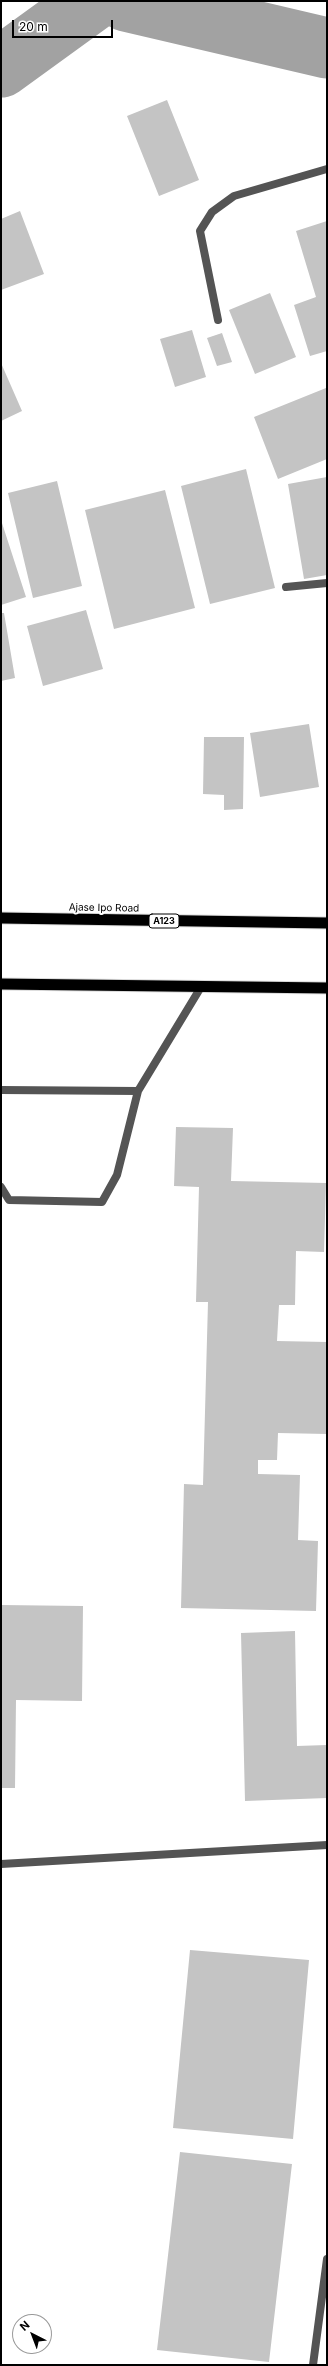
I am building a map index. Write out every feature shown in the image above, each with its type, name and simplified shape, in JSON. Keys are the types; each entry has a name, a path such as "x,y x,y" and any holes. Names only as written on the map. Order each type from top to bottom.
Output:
{"highway":[{"name":"Ajase Ipo Road","path":"1,918 327,923"},
{"path":"1,984 327,988"}],"street":[{"path":"218,320 200,231 212,212 234,196 327,169"},
{"path":"286,587 327,583"},
{"path":"1,1187 8,1200 102,1202 117,1176 138,1091 201,987"},
{"path":"1,1090 138,1091"},
{"path":"1,1864 327,1845"},
{"path":"313,2365 327,2259"}],"building":[{"path":"167,100 199,180 159,196 127,116"},
{"path":"20,211 44,274 1,290 1,219"},
{"path":"327,221 327,351 310,356 294,305 316,297 296,231"},
{"path":"270,293 296,357 255,374 229,310"},
{"path":"192,330 206,377 175,387 160,339"},
{"path":"222,333 232,362 217,366 207,338"},
{"path":"1,363 22,411 1,421"},
{"path":"326,388 327,459 278,479 254,417"},
{"path":"246,469 275,588 210,604 181,486"},
{"path":"327,477 327,575 304,579 288,484"},
{"path":"57,481 82,586 33,598 8,493"},
{"path":"165,490 195,608 114,629 85,510"},
{"path":"1,520 26,597 1,605"},
{"path":"86,610 103,669 43,686 27,626"},
{"path":"1,613 4,613 15,678 1,681"},
{"path":"309,724 319,787 260,797 250,733"},
{"path":"204,737 244,737 243,809 224,810 224,795 203,794"},
{"path":"176,1127 233,1128 231,1181 326,1183 324,1252 296,1251 295,1305 279,1305 277,1341 327,1342 327,1434 278,1433 277,1460 258,1460 258,1474 300,1475 298,1540 318,1541 316,1611 181,1608 184,1484 203,1485 208,1302 196,1302 199,1187 174,1186"},
{"path":"1,1605 83,1606 82,1701 16,1700 15,1788 1,1788"},
{"path":"295,1631 297,1746 327,1745 327,1798 245,1801 241,1633"},
{"path":"190,1950 309,1960 293,2139 173,2128"},
{"path":"180,2152 292,2164 269,2362 157,2350"}],"waterway":[{"path":"1,67 92,1"},
{"path":"126,1 327,48"}]}
